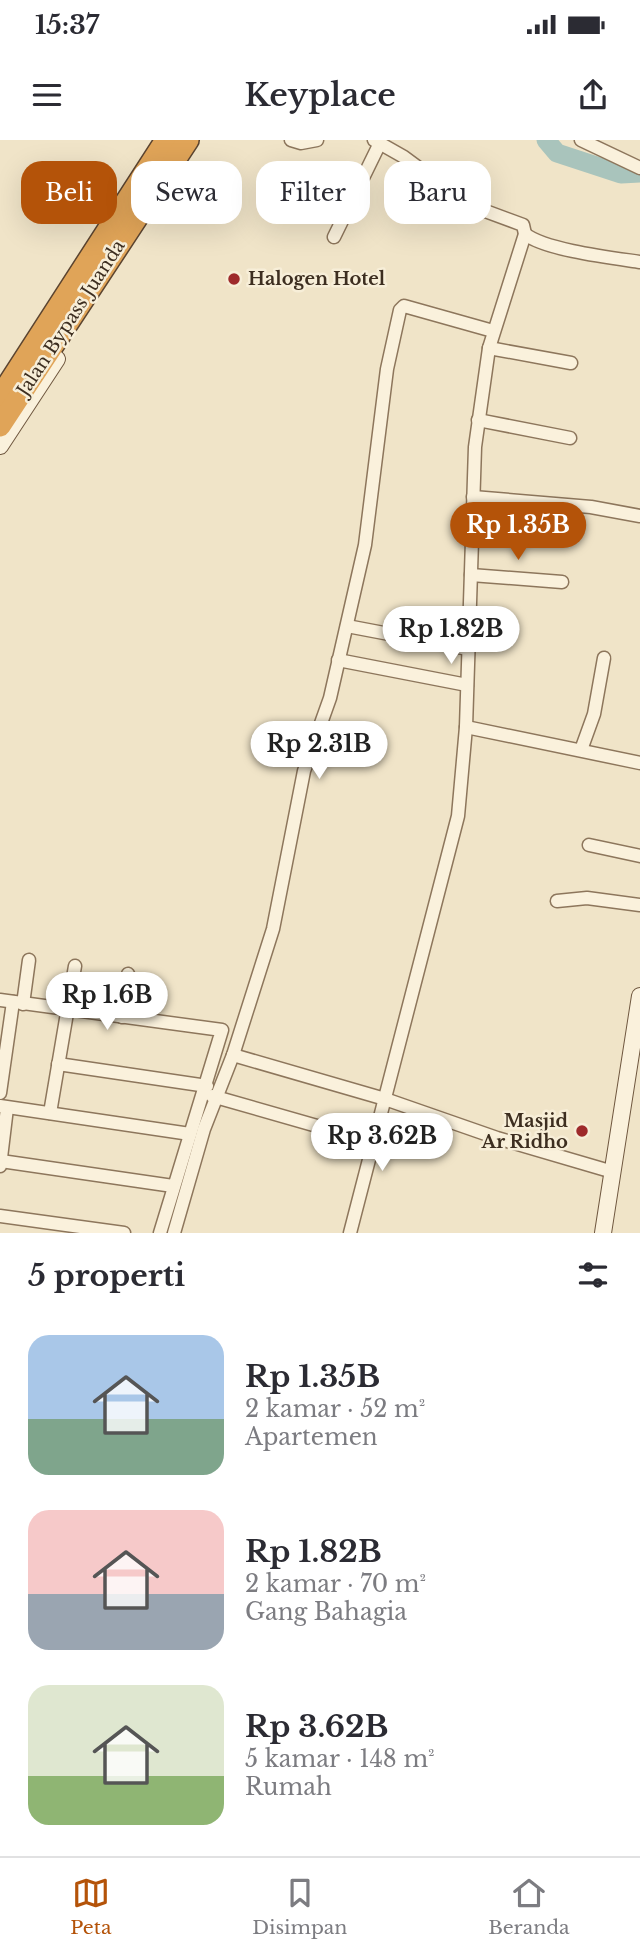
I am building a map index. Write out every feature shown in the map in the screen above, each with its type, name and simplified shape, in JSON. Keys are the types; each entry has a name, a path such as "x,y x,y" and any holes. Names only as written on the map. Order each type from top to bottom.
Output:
{"highway":[{"name":"Jalan Bypass Juanda","path":"157,161 166,140"},
{"name":"Jalan Bypass Juanda","path":"169,161 188,140"},
{"name":"Jalan Bypass Juanda","path":"0,397 19,375 131,209"},
{"name":"Jalan Bypass Juanda","path":"0,426 19,375"}],"main road":[{"path":"151,161 155,140"},
{"path":"176,161 200,140"},
{"path":"0,446 19,375"},
{"path":"603,1233 640,996"}],"street":[{"path":"291,140 301,143 317,140"},
{"path":"581,140 640,168"},
{"path":"334,237 377,142 404,157 469,205 523,225 525,234 493,331 478,420 466,727 457,823 402,1022 351,1233"},
{"path":"525,234 534,240 640,262"},
{"path":"160,1233 190,1134 233,1055 273,929 304,771 330,698 365,545 387,369 400,310 404,306 493,331"},
{"path":"489,348 571,363"},
{"path":"478,420 570,438"},
{"path":"473,497 591,507 640,516"},
{"path":"471,575 562,582"},
{"path":"346,626 468,649"},
{"path":"582,750 594,715 604,658"},
{"path":"338,660 467,685"},
{"path":"466,727 640,763"},
{"path":"589,845 640,856"},
{"path":"557,901 587,898 640,905"},
{"path":"0,1093 12,1002 29,960"},
{"path":"50,1113 75,966"},
{"path":"122,1017 128,974"},
{"path":"12,1002 222,1030 204,1129 174,1233"},
{"path":"233,1055 385,1099 497,1138 613,1172"},
{"path":"58,1064 210,1093 373,1142"},
{"path":"0,1168 4,1107 190,1134"},
{"path":"1,1161 173,1186"},
{"path":"0,1216 46,1227 124,1233"}],"waterway":[{"path":"546,140 557,153 621,174 640,173"}],"place":[{"name":"Halogen Hotel","path":"234,279"},
{"name":"Masjid Ar Ridho","path":"582,1131"}]}
